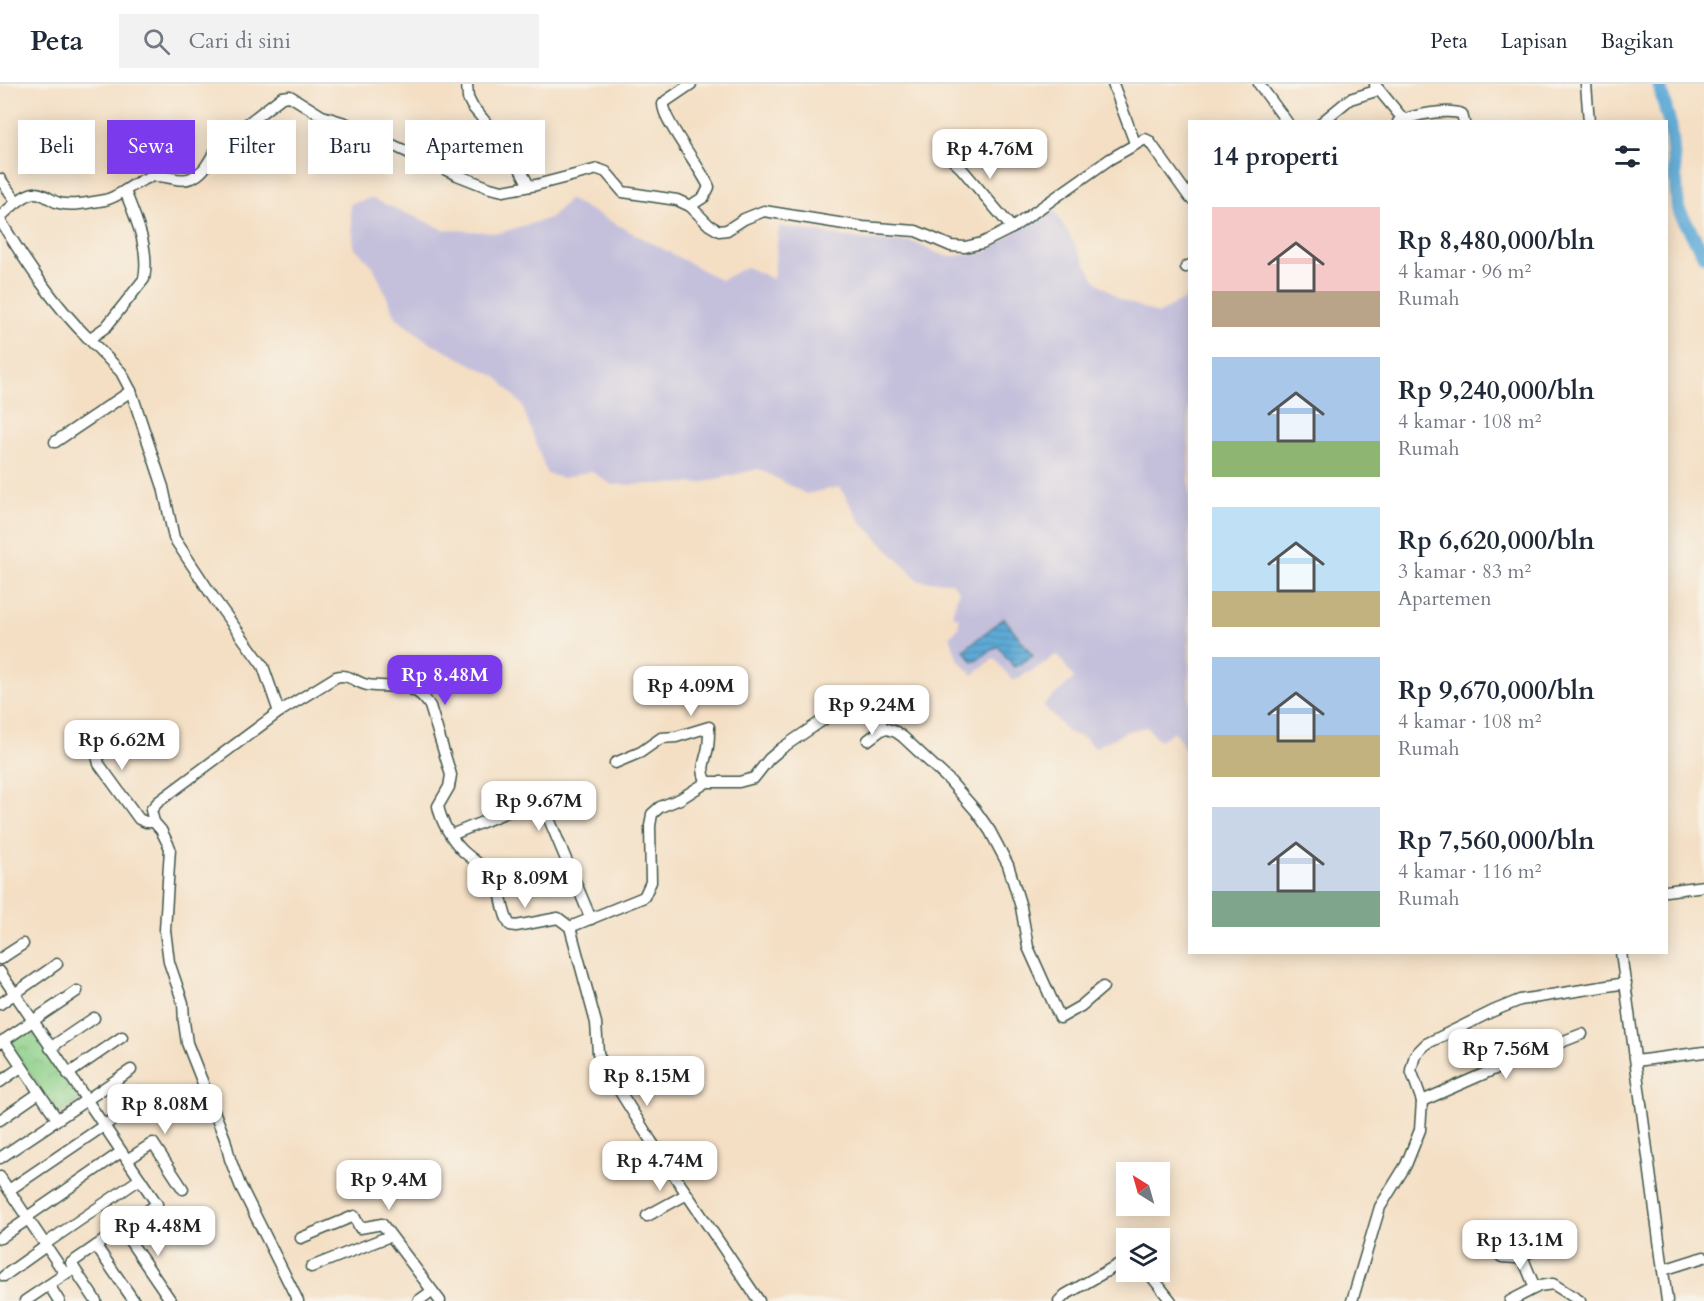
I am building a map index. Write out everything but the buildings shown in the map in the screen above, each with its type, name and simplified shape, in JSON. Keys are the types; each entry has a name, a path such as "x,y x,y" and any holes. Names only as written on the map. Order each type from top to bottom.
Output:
{"street":[{"path":"467,84 468,98 472,106 513,156 530,186"},
{"path":"690,206 704,197 709,187 700,168 662,110 666,101 691,84"},
{"path":"1113,84 1135,143"},
{"path":"1259,84 1286,120"},
{"path":"1586,84 1589,120"},
{"path":"1324,120 1350,99 1377,87 1401,120 1410,116 1455,111 1462,114 1464,120"},
{"path":"279,712 263,666 214,600 174,538 163,487 131,391 121,372 58,305 31,270 0,219 17,202 32,193 68,205 106,200 152,176 190,179 211,160 216,148 282,97 290,96 322,116 345,123 490,188 503,190 530,186 598,169 606,172 623,192 671,198 690,206 709,225 719,231 727,230 744,219 764,211 863,227 916,231 958,247 982,243 1012,228 1073,184 1141,140 1149,141 1188,195"},
{"path":"945,153 961,168 1012,228"},
{"path":"0,179 17,202"},
{"path":"89,339 106,327 144,279 142,236 125,191"},
{"path":"55,442 131,391"},
{"path":"298,1301 240,1185 225,1139 187,1043 183,1003 169,962 165,930 170,848 154,822 151,810 158,802 279,712 343,675 369,685 398,685 420,694 430,706 451,775 449,787 438,806 445,825 464,851 495,880 499,888 503,913 510,924 516,926 558,918 570,927 596,1023 598,1053 639,1122 759,1301"},
{"path":"570,927 644,897 649,891 651,882 650,826 652,814 660,807 680,799 707,782 739,782 754,778 769,759 782,748 857,697 861,698 884,728 903,737 949,780 990,831 1008,865 1021,908 1028,946 1060,1018 1081,1006 1103,987"},
{"path":"615,764 641,752 661,738 675,737 709,727 708,750 703,763 704,777 707,782"},
{"path":"868,740 884,728"},
{"path":"93,729 98,746 99,764 140,819 154,822"},
{"path":"451,835 529,803 539,803 544,807 591,919"},
{"path":"1668,891 1704,886"},
{"path":"0,959 23,944"},
{"path":"1621,954 1667,1301"},
{"path":"0,1004 57,964"},
{"path":"0,972 157,1204 71,1263 70,1271 25,1301"},
{"path":"1352,1301 1380,1207 1406,1165 1420,1130 1422,1101 1411,1070 1415,1055 1426,1044 1492,1011 1520,1000 1626,983"},
{"path":"57,1119 2,1042 77,991"},
{"path":"50,1048 94,1018"},
{"path":"1422,1101 1520,1058 1582,1034"},
{"path":"68,1074 122,1037"},
{"path":"1636,1061 1704,1052"},
{"path":"0,1082 21,1067"},
{"path":"0,1158 131,1070"},
{"path":"0,1120 39,1093"},
{"path":"9,1190 149,1095"},
{"path":"0,1238 124,1156 153,1143 183,1189"},
{"path":"0,1177 46,1245 96,1301"},
{"path":"4,1276 140,1179"},
{"path":"647,1216 687,1194"},
{"path":"301,1238 354,1216 360,1228 381,1224 440,1301"},
{"path":"121,1228 171,1301"},
{"path":"312,1267 390,1236"},
{"path":"1495,1251 1508,1259 1522,1256 1552,1243"},
{"path":"96,1246 134,1301"},
{"path":"1522,1256 1535,1288"},
{"path":"1663,1270 1704,1257"},
{"path":"1059,1301 1065,1295 1116,1266"},
{"path":"1156,1282 1171,1301"},
{"path":"1510,1301 1535,1288 1553,1284 1580,1301"},
{"path":"49,1285 59,1301"},
{"path":"418,1301 432,1291"}],"shaded area":[{"path":"371,198 443,229 499,233 550,218 569,199 721,280 747,267 773,279 779,226 874,241 912,242 949,257 986,252 1052,206 1096,281 1120,299 1158,314 1188,297 1188,753 1174,731 1159,741 1147,727 1128,731 1094,748 1086,739 1068,732 1043,705 1074,678 1057,654 1013,681 994,658 973,675 957,658 950,636 958,628 959,618 952,614 959,591 952,582 919,581 860,521 840,487 806,494 759,469 701,483 612,485 591,471 563,478 547,474 522,405 497,377 428,342 396,317 373,266 354,247 350,204"}],"green space":[{"path":"31,1026 81,1099 58,1115 8,1042"}],"water":[{"path":"1004,618 1033,656 1014,667 998,646 973,662 964,650"}],"waterway":[{"path":"1659,84 1671,129 1678,209 1704,255"}]}
